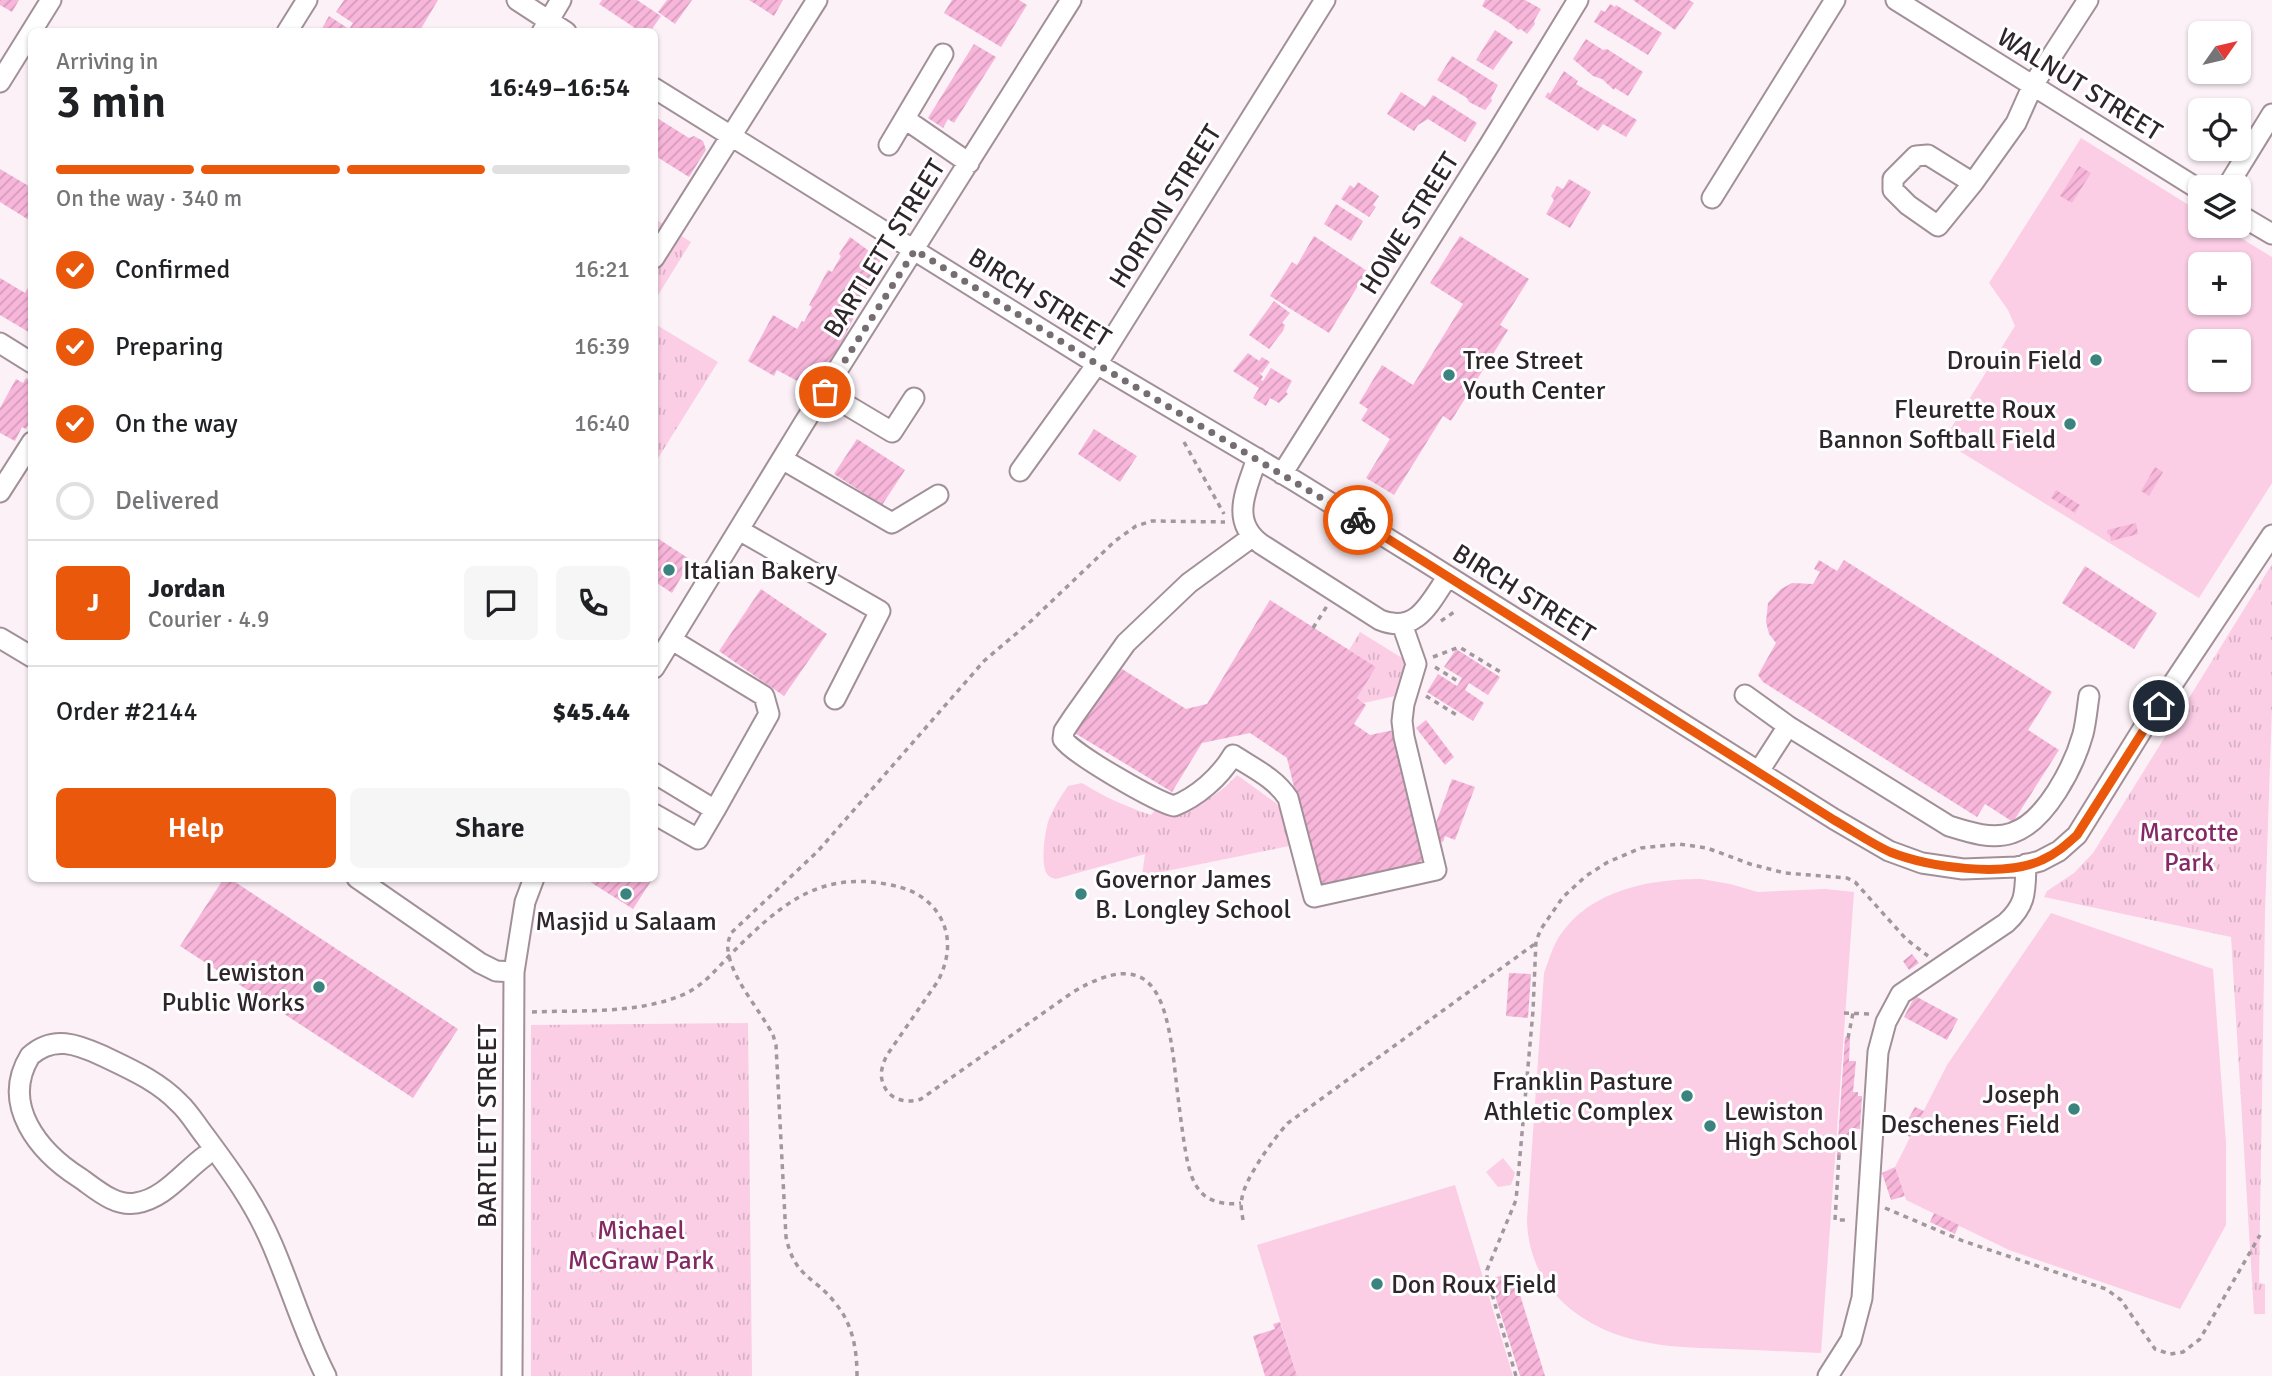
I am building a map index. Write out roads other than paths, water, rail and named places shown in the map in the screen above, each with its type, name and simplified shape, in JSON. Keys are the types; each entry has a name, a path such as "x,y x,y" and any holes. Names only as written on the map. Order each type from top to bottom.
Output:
{"street":[{"path":"34,28 51,0"},
{"path":"290,28 307,0"},
{"path":"517,0 545,26 561,0"},
{"path":"658,252 817,0"},
{"name":"BARTLETT STREET","path":"658,662 782,459 1071,0"},
{"name":"HORTON STREET","path":"1020,471 1097,364 1325,0"},
{"name":"HOWE STREET","path":"1282,474 1578,0"},
{"path":"1712,198 1835,0"},
{"name":"WALNUT STREET","path":"1896,0 2188,182"},
{"path":"1973,183 2016,123 2033,85 2088,0"},
{"path":"0,82 28,37"},
{"path":"889,145 943,54"},
{"name":"BIRCH STREET","path":"658,91 1097,364 1257,458 1448,576 1864,838 1922,863 1963,869 2017,867 2040,861 2059,851 2077,835 2144,727 2272,535"},
{"path":"2234,175 2272,114"},
{"path":"905,119 970,163"},
{"path":"2251,222 2272,234"},
{"path":"0,343 28,360"},
{"path":"825,392 892,432 914,398"},
{"path":"0,492 28,448"},
{"path":"1257,458 1243,507 1245,528 1252,537 1380,620 1394,625 1420,615 1448,576"},
{"path":"782,459 892,523 938,495"},
{"path":"739,530 880,611 835,699"},
{"path":"1252,537 1189,583 1126,643 1064,731 1063,739 1067,746 1153,797 1174,806 1197,793 1216,776 1233,755 1272,779 1282,788 1288,799 1314,897 1436,870 1404,737 1402,721 1416,664 1402,624"},
{"path":"0,638 28,655"},
{"path":"658,816 698,839 769,714 764,696 672,640"},
{"path":"1745,695 1788,726 1949,826 1990,835 2011,834 2027,825 2045,808 2067,774 2082,735 2089,696"},
{"path":"1759,771 1788,726"},
{"path":"658,775 715,810"},
{"path":"1828,1376 1852,1340 1862,1298 1878,1052 1889,1015 1901,994 2017,913 2024,901 2026,864"},
{"path":"363,882 480,964 496,971 514,972"},
{"name":"BARTLETT STREET","path":"512,1376 514,972 525,902 532,882"},
{"path":"205,1156 150,1199 136,1203 116,1201 70,1172 39,1149 26,1135 14,1118 9,1102 13,1079 20,1067 36,1051 63,1042 88,1049 138,1073 180,1104 239,1182 255,1208 311,1346 326,1376"}],"place":[{"name":"Drouin Field","path":"2096,360"},
{"name":"Tree Street Youth Center","path":"1449,375"},
{"name":"Fleurette Roux Bannon Softball Field","path":"2070,424"},
{"name":"Italian Bakery","path":"669,570"},
{"name":"Masjid u Salaam","path":"626,894"},
{"name":"Governor James B. Longley School","path":"1081,894"},
{"name":"Lewiston Public Works","path":"319,987"},
{"name":"Franklin Pasture Athletic Complex","path":"1687,1096"},
{"name":"Joseph Deschenes Field","path":"2074,1109"},
{"name":"Lewiston High School","path":"1710,1126"},
{"name":"Don Roux Field","path":"1377,1284"}],"park label":[{"name":"Marcotte Park","path":"2189,847"},
{"name":"Michael McGraw Park","path":"641,1245"}]}
